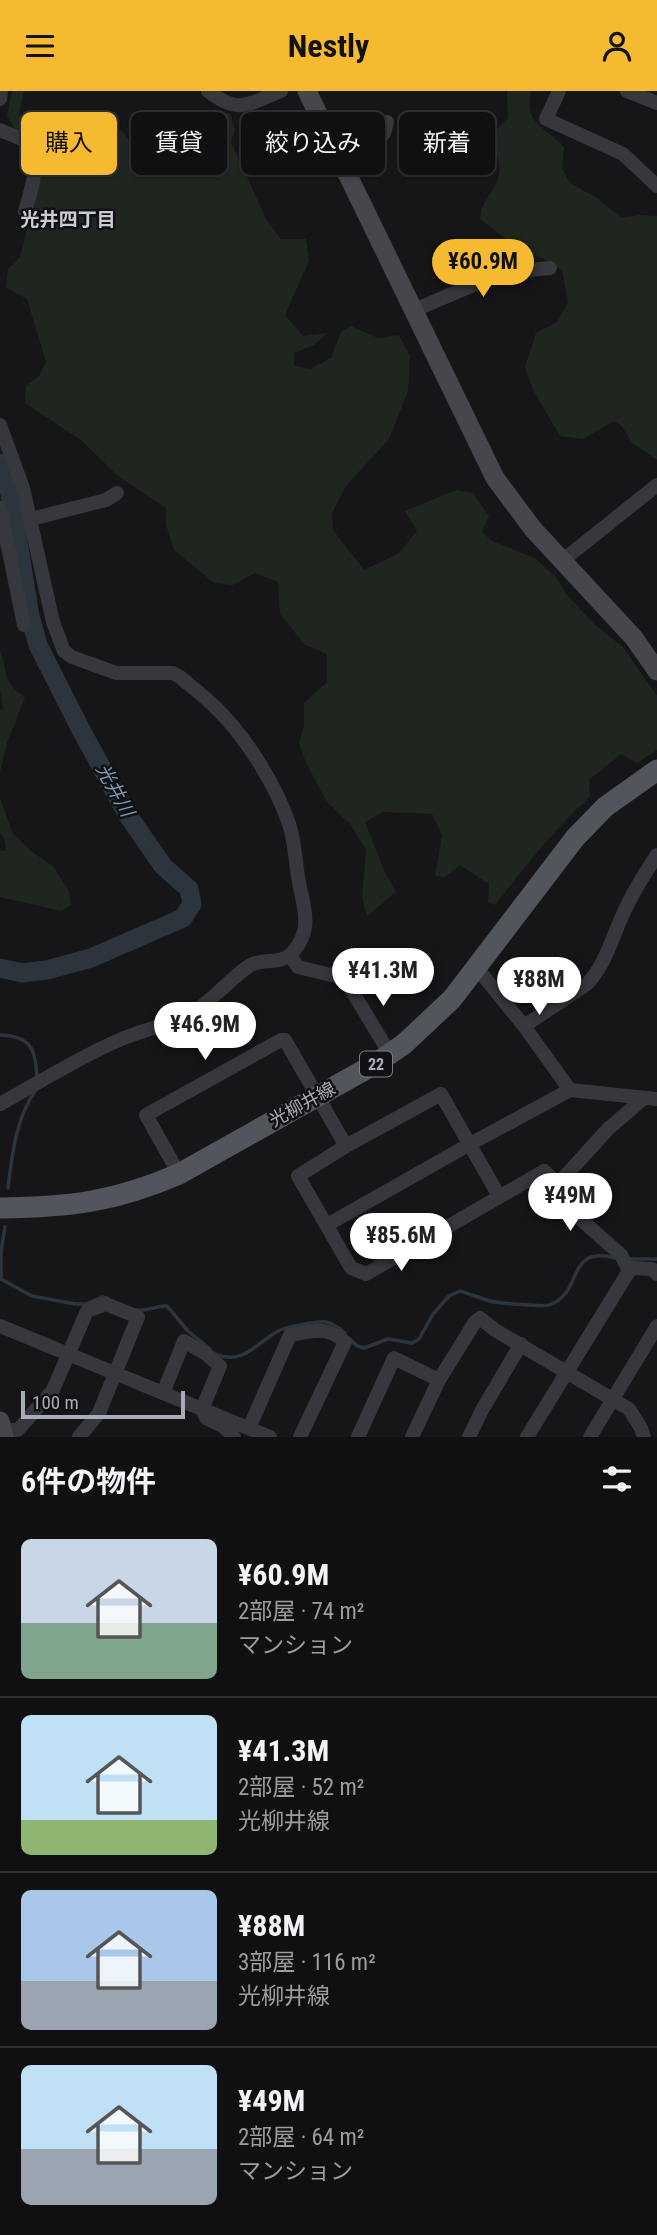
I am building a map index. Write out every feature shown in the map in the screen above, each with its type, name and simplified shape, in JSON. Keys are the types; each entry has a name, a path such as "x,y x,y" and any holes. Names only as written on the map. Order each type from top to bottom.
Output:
{"main road":[{"name":"光柳井線","path":"0,1209 62,1207 97,1201 128,1194 179,1174 390,1054 427,1025 452,999 575,838 605,807 657,770"}],"street":[{"path":"0,99 1,91"},
{"path":"208,91 228,105 243,106 281,91"},
{"path":"307,91 317,112"},
{"path":"559,91 546,119 623,154 657,186"},
{"path":"627,91 643,95 657,103"},
{"path":"385,129 387,122"},
{"path":"0,130 29,143 34,151 37,161 25,212"},
{"path":"347,175 495,478 562,561 634,638 657,671"},
{"path":"412,311 504,272 550,268"},
{"path":"0,425 23,488 53,622 64,651 72,657 116,673 173,673 227,719 262,768 280,800 289,824 307,916 296,948 290,955 279,961 259,961 248,967 205,1005 162,1027 127,1036 105,1046 0,1104"},
{"path":"562,561 657,485"},
{"path":"31,519 106,500 117,493"},
{"path":"0,511 24,625"},
{"path":"524,1026 595,976 635,890 657,855"},
{"path":"290,955 298,967 340,977 346,981 390,1054"},
{"path":"477,968 524,1026 570,1090"},
{"path":"179,1174 146,1115 281,1040 285,1040 346,1146"},
{"path":"327,1225 570,1090 650,1099"},
{"path":"499,1196 441,1094 346,1146 298,1176 351,1268 366,1274 544,1171 558,1184 577,1216 625,1263 652,1269 657,1274"},
{"path":"558,1184 608,1129 650,1099"},
{"path":"527,1437 567,1371 625,1263"},
{"path":"2,1430 18,1430 53,1390 87,1311 106,1304 138,1317 99,1413 79,1437"},
{"path":"412,1437 439,1380 480,1318 629,1409 644,1437"},
{"path":"0,1326 270,1437"},
{"path":"590,1437 657,1326"},
{"path":"248,1428 290,1335 324,1330 335,1333 345,1342 300,1437"},
{"path":"163,1393 184,1341 206,1354 220,1367 202,1409 206,1418 224,1427 233,1437"},
{"path":"469,1437 521,1344"},
{"path":"358,1437 394,1358 439,1380"}],"shaded area":[{"path":"12,91 24,91 19,113 21,134 7,116"},
{"path":"507,91 531,91 530,111 537,123 564,147 562,169 570,183 597,198 622,218 657,216 657,460 632,443 622,426 614,421 583,439 560,436 533,390 525,367 536,333 557,322 568,302 562,270 543,258 527,255 480,219 482,207 496,185 499,174 495,131 508,118"},
{"path":"227,113 230,113 235,130 231,142 241,164 241,175 246,175 266,219 281,239 306,239 309,261 285,315 303,336 328,333 314,345 294,353 294,365 310,369 331,358 341,332 351,326 378,338 399,335 410,356 408,391 389,439 346,486 332,513 333,530 364,570 399,553 417,531 405,511 456,490 473,493 489,516 482,532 492,541 535,558 557,578 566,594 594,624 623,647 657,696 657,750 637,763 621,754 589,780 590,797 552,835 495,905 488,902 489,884 460,865 445,877 435,876 442,835 432,814 383,812 365,822 396,892 367,916 362,897 366,850 350,824 327,802 306,763 299,743 304,726 304,703 327,682 327,654 305,645 280,614 278,582 255,573 233,585 214,583 174,550 166,525 166,508 118,476 81,440 25,403 26,386 39,376 46,362 27,299 6,288 8,269 20,257 40,175 117,175 117,130 122,131 131,143 131,175 227,175"},
{"path":"0,651 9,682 25,697 7,743 0,772 0,711 3,709"},
{"path":"0,798 13,834 32,852 53,866 69,891 71,905 61,911 0,897 0,851 6,850 0,832"}],"waterway":[{"name":"光井川","path":"0,463 10,493 30,616 38,645 127,814 163,866 189,889 192,904 183,918 91,958 47,970 22,973 0,968"},
{"path":"0,1035 26,1042 33,1053 37,1079"},
{"path":"8,1188 19,1124 36,1090"},
{"path":"1,1279 5,1227"},
{"path":"350,1339 357,1346 364,1348 388,1339 412,1343 419,1339 433,1314 449,1296 460,1291 494,1302 549,1305 567,1291 581,1264 589,1258 616,1258"},
{"path":"628,1259 657,1259"},
{"path":"1,1279 32,1296 75,1304 107,1298"},
{"path":"136,1310 167,1306 188,1331 210,1349"},
{"path":"216,1354 225,1357 242,1355 278,1331 309,1323 329,1323 345,1333"}],"district":[{"name":"光井四丁目","path":"68,219"}]}
